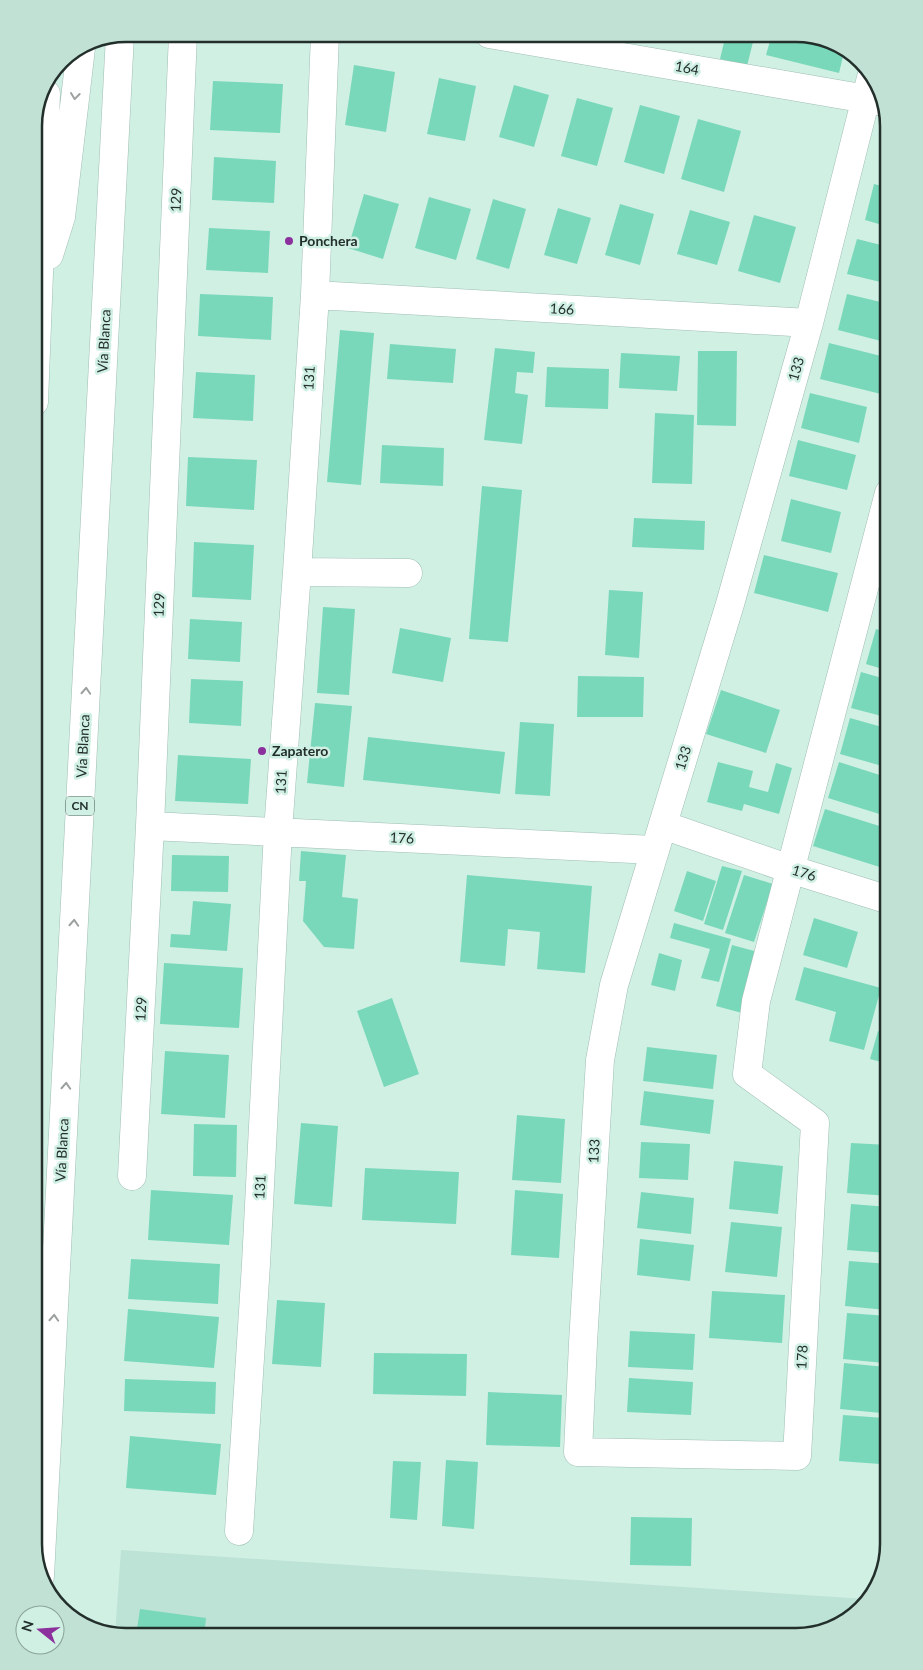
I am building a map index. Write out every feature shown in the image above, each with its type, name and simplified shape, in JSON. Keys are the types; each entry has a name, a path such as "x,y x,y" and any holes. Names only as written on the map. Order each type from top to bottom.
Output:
{"main road":[{"name":"129","path":"132,1176 150,826 183,42"},
{"name":"131","path":"239,1530 256,1264 278,831 297,572 314,295 325,42"},
{"name":"Vía Blanca","path":"42,1537 120,43"},
{"name":"164","path":"545,43 873,93"},
{"path":"43,277 61,217 80,57"},
{"name":"133","path":"578,1452 582,1344 600,1060 614,986 730,604 874,94"},
{"path":"43,179 46,103"},
{"name":"166","path":"314,295 808,323"},
{"path":"790,869 880,526"},
{"path":"297,572 408,572"},
{"name":"176","path":"150,826 278,831 658,838 790,869 880,897"},
{"name":"178","path":"578,1452 797,1456 815,1123 746,1074 756,1001 790,869"}],"shaded area":[{"path":"121,1550 860,1599 848,1610 829,1621 797,1628 116,1627"}],"building":[{"path":"724,43 753,43 747,66 720,59"},
{"path":"769,43 802,43 824,47 843,57 839,73 766,55"},
{"path":"354,65 395,72 386,132 345,125"},
{"path":"439,78 476,86 465,141 427,134"},
{"path":"213,81 283,84 280,133 210,130"},
{"path":"514,85 549,95 534,147 499,137"},
{"path":"577,98 613,108 597,166 561,156"},
{"path":"640,105 680,116 664,174 624,162"},
{"path":"698,119 741,131 724,192 681,179"},
{"path":"214,157 276,161 274,203 212,200"},
{"path":"874,184 880,186 880,224 865,220"},
{"path":"364,194 399,204 383,259 348,248"},
{"path":"429,197 471,209 456,260 415,248"},
{"path":"493,199 526,209 509,269 476,259"},
{"path":"620,204 654,214 640,265 605,255"},
{"path":"558,208 591,218 577,264 544,255"},
{"path":"690,210 730,222 717,265 677,254"},
{"path":"754,215 796,227 780,283 738,271"},
{"path":"209,228 270,231 268,273 206,270"},
{"path":"857,239 880,245 880,282 847,274"},
{"path":"200,294 273,297 271,340 198,336"},
{"path":"847,294 880,302 880,341 838,330"},
{"path":"340,330 374,333 361,485 327,482"},
{"path":"829,343 880,356 880,394 820,379"},
{"path":"390,344 456,349 453,383 387,379"},
{"path":"495,348 535,352 533,373 517,372 515,393 528,395 522,444 484,440"},
{"path":"698,351 737,351 736,426 697,425"},
{"path":"621,353 680,356 677,391 619,388"},
{"path":"547,367 609,369 608,409 545,407"},
{"path":"196,372 255,375 253,421 193,418"},
{"path":"810,393 867,407 859,443 801,428"},
{"path":"655,413 694,415 692,484 652,483"},
{"path":"798,440 856,455 847,490 789,476"},
{"path":"382,445 444,448 443,486 380,483"},
{"path":"188,457 257,460 254,510 186,506"},
{"path":"482,486 522,490 508,642 469,639"},
{"path":"791,499 841,512 831,553 781,541"},
{"path":"634,518 705,521 704,550 632,547"},
{"path":"194,542 254,545 251,600 192,597"},
{"path":"764,555 838,573 828,612 754,593"},
{"path":"609,590 643,592 639,658 605,655"},
{"path":"323,607 355,609 349,695 317,693"},
{"path":"190,619 242,622 240,662 188,659"},
{"path":"400,628 451,638 443,682 392,673"},
{"path":"876,629 880,630 880,668 866,664"},
{"path":"861,672 880,677 880,716 851,708"},
{"path":"578,676 644,677 643,717 577,717"},
{"path":"191,679 243,681 241,726 189,723"},
{"path":"721,690 780,710 766,753 706,734"},
{"path":"315,703 352,706 344,787 307,783"},
{"path":"850,718 880,726 880,765 840,754"},
{"path":"520,722 554,724 550,796 515,794"},
{"path":"368,737 505,752 500,794 363,780"},
{"path":"178,755 251,759 248,804 175,801"},
{"path":"718,762 753,771 749,787 768,792 776,763 792,768 779,814 744,804 742,811 707,802"},
{"path":"839,762 880,775 880,814 828,798"},
{"path":"825,809 880,826 880,867 813,846"},
{"path":"301,851 346,855 342,897 358,899 354,949 324,947 303,921 306,881 299,881"},
{"path":"172,855 229,856 228,892 171,891"},
{"path":"722,866 742,871 723,930 704,924"},
{"path":"687,871 716,881 703,921 674,911"},
{"path":"467,875 592,886 585,973 537,969 540,932 508,929 505,966 460,962"},
{"path":"744,875 773,884 754,942 725,933"},
{"path":"193,901 231,904 227,951 170,947 171,934 190,935"},
{"path":"814,918 858,932 847,968 803,955"},
{"path":"674,923 731,939 719,982 701,978 710,949 670,938"},
{"path":"732,945 758,952 742,1013 716,1006"},
{"path":"659,953 682,960 675,991 651,985"},
{"path":"164,963 243,968 239,1028 160,1024"},
{"path":"804,967 880,988 864,1050 829,1041 836,1012 795,1000"},
{"path":"392,998 419,1074 384,1087 357,1011"},
{"path":"878,1031 880,1032 880,1062 870,1059"},
{"path":"647,1047 717,1055 713,1089 643,1081"},
{"path":"165,1051 229,1055 225,1118 161,1114"},
{"path":"644,1091 714,1100 710,1134 640,1125"},
{"path":"517,1115 565,1119 561,1183 512,1180"},
{"path":"301,1123 338,1126 332,1207 294,1204"},
{"path":"194,1124 237,1125 236,1177 193,1176"},
{"path":"641,1142 690,1144 688,1180 639,1178"},
{"path":"851,1143 880,1145 880,1195 847,1193"},
{"path":"734,1161 783,1166 778,1214 729,1209"},
{"path":"365,1168 459,1172 456,1224 362,1220"},
{"path":"151,1190 233,1195 229,1245 148,1240"},
{"path":"515,1190 563,1194 559,1258 511,1255"},
{"path":"641,1192 694,1198 691,1234 637,1228"},
{"path":"851,1204 880,1206 880,1252 847,1250"},
{"path":"731,1222 782,1227 777,1277 725,1272"},
{"path":"640,1239 694,1245 690,1281 637,1275"},
{"path":"131,1259 220,1264 218,1304 128,1299"},
{"path":"849,1261 880,1263 880,1309 845,1306"},
{"path":"712,1291 785,1295 782,1343 709,1338"},
{"path":"277,1300 325,1303 321,1367 272,1364"},
{"path":"128,1309 219,1317 214,1368 124,1361"},
{"path":"847,1313 880,1315 880,1363 843,1359"},
{"path":"630,1331 695,1334 693,1370 628,1367"},
{"path":"374,1353 467,1354 466,1396 373,1394"},
{"path":"844,1363 880,1366 880,1413 840,1409"},
{"path":"629,1378 693,1382 691,1415 627,1412"},
{"path":"125,1379 216,1382 215,1414 124,1411"},
{"path":"488,1392 562,1395 560,1447 486,1445"},
{"path":"843,1415 880,1418 880,1464 839,1461"},
{"path":"130,1436 221,1444 216,1495 126,1488"},
{"path":"446,1460 478,1462 474,1529 442,1526"},
{"path":"393,1461 421,1462 417,1520 390,1518"},
{"path":"631,1517 692,1518 691,1566 630,1565"},
{"path":"140,1609 206,1618 205,1627 137,1627"}],"place":[{"name":"Ponchera","path":"289,241"},
{"name":"Zapatero","path":"262,751"}]}
